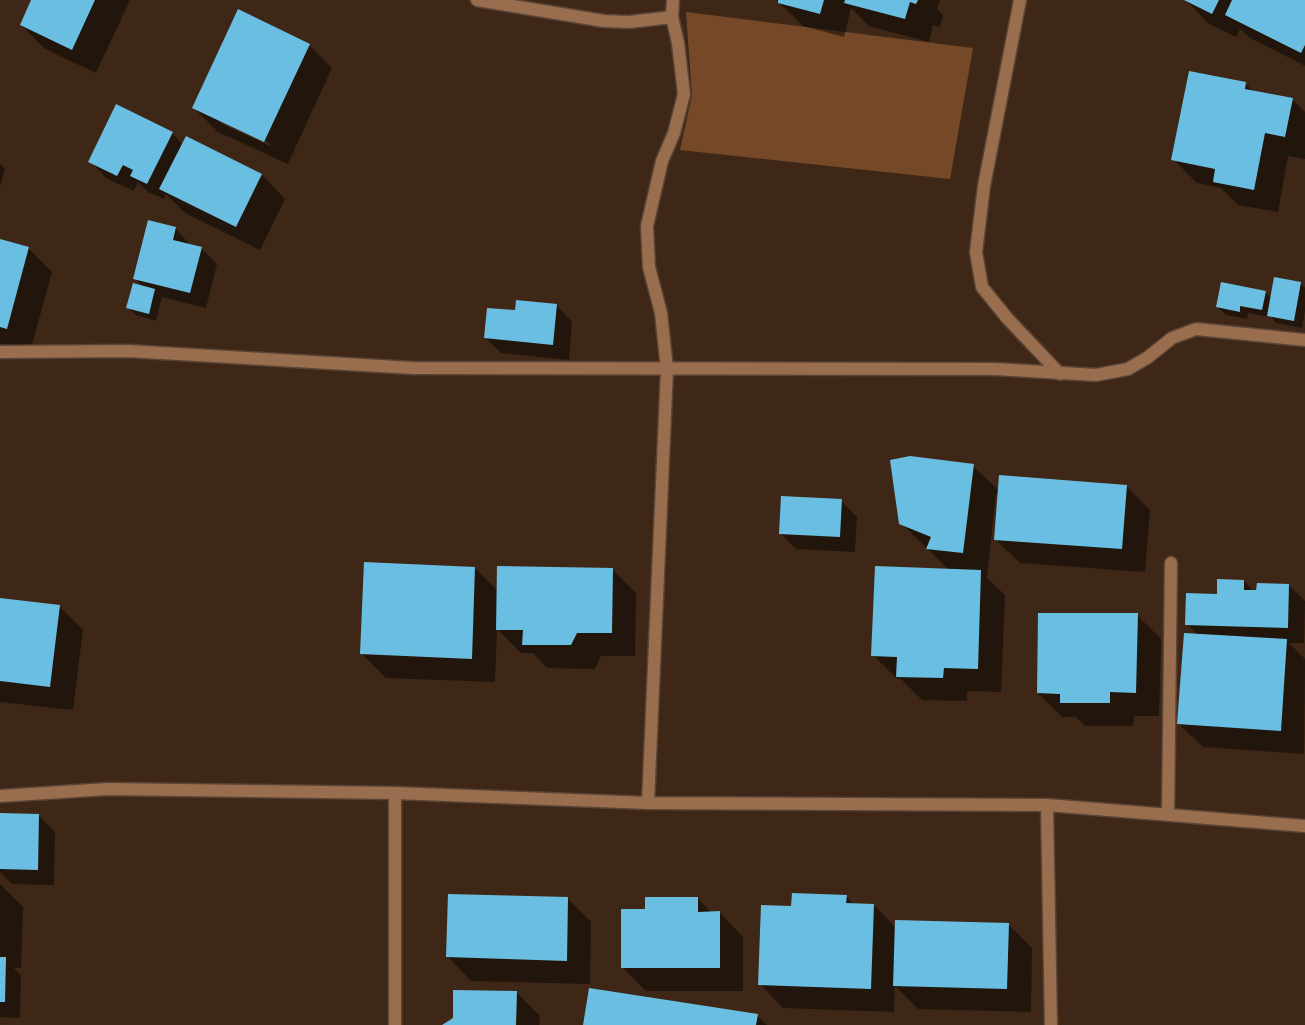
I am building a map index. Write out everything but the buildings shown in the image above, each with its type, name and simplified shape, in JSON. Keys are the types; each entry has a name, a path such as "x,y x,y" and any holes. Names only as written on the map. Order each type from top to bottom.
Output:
{"street":[{"path":"477,0 604,21 672,17"},
{"path":"648,803 667,369 661,313 650,267 647,226 662,161 674,133 684,94 678,43 672,17 673,0"},
{"path":"1020,0 984,186 976,252 982,287 1007,318 1060,374"},
{"path":"0,352 128,351 413,368 995,369 1096,375 1128,369 1147,358 1172,338 1196,329 1305,340"},
{"path":"1168,815 1171,563"},
{"path":"0,796 108,789 395,793 648,803 1047,805 1305,826"},
{"path":"395,793 395,1025"},
{"path":"1047,805 1051,1025"}],"shaded area":[{"path":"686,12 973,48 950,179 680,150 692,95"}]}
